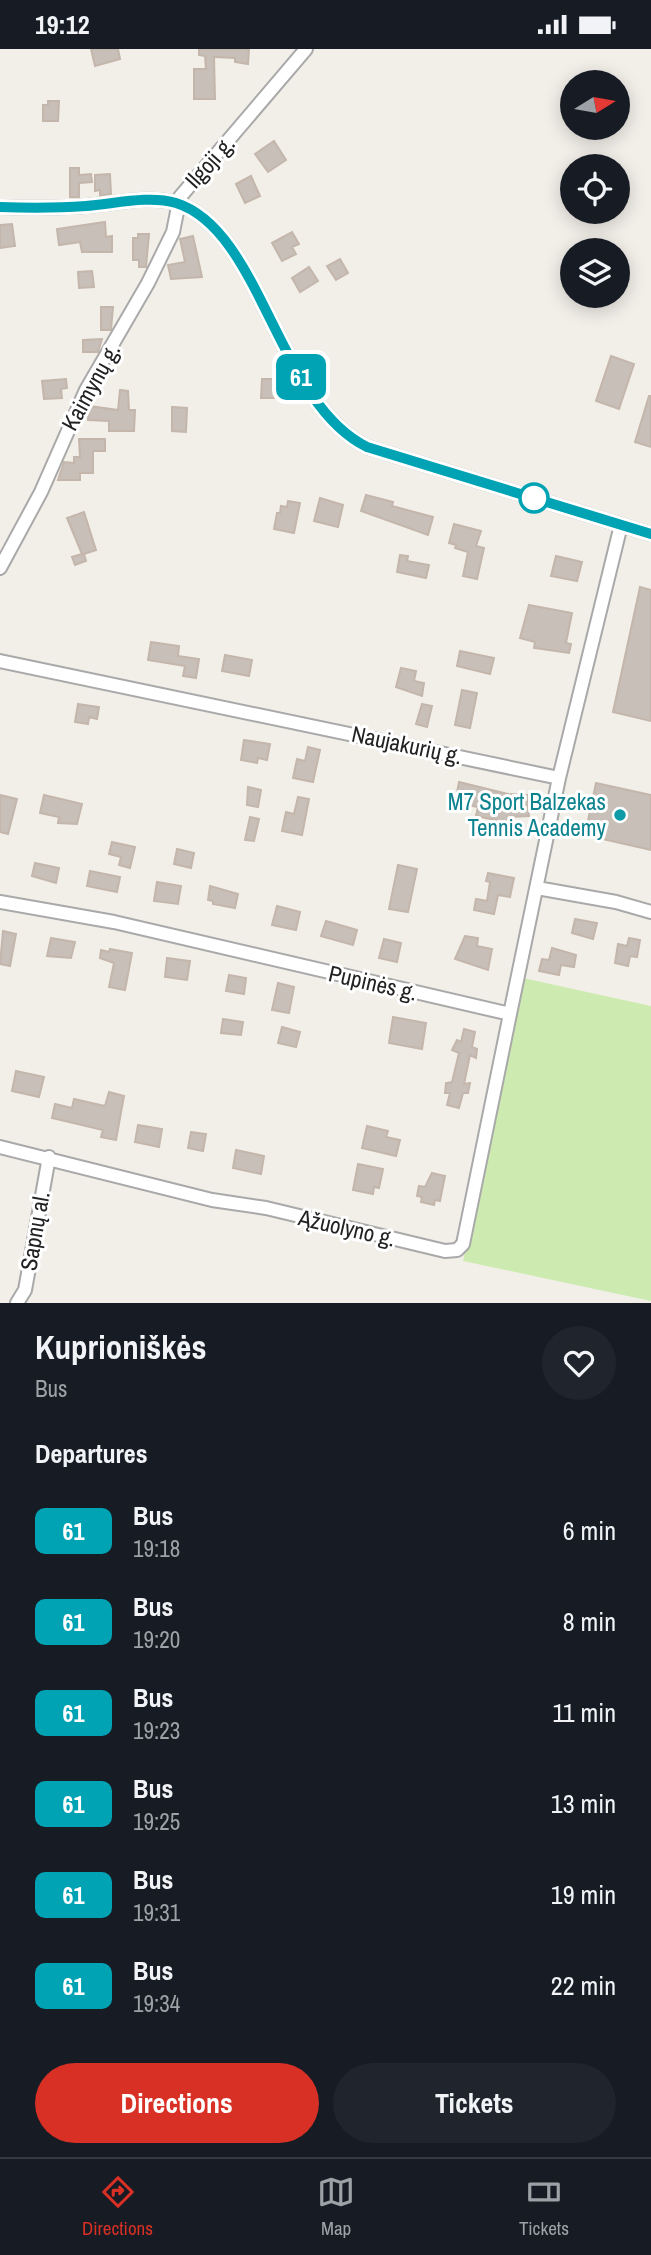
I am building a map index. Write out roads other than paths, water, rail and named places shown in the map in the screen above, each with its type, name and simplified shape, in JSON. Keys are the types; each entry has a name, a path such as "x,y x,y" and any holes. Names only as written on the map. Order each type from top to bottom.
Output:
{"street":[{"name":"Ilgoji g.","path":"0,207 82,206 161,200 178,204 191,180 306,49"},
{"path":"178,204 202,219 231,250 307,388 326,417 345,435 367,447 651,534"},
{"name":"Kaimynų g.","path":"0,568 41,492 86,390 148,283 173,232 178,204"},
{"path":"510,1014 559,778 621,525"},
{"name":"Naujakurių g.","path":"0,661 559,778"},
{"path":"537,888 616,902 651,912"},
{"name":"Pupinės g.","path":"0,902 114,922 510,1014"},
{"name":"Ąžuolyno g.","path":"0,1147 212,1200 266,1208 445,1251 457,1250 463,1244 510,1014"},
{"name":"Sapnų al.","path":"17,1303 25,1290 48,1157"}],"place":[{"name":"M7 Sport Balzekas Tennis Academy","path":"620,815"}]}
